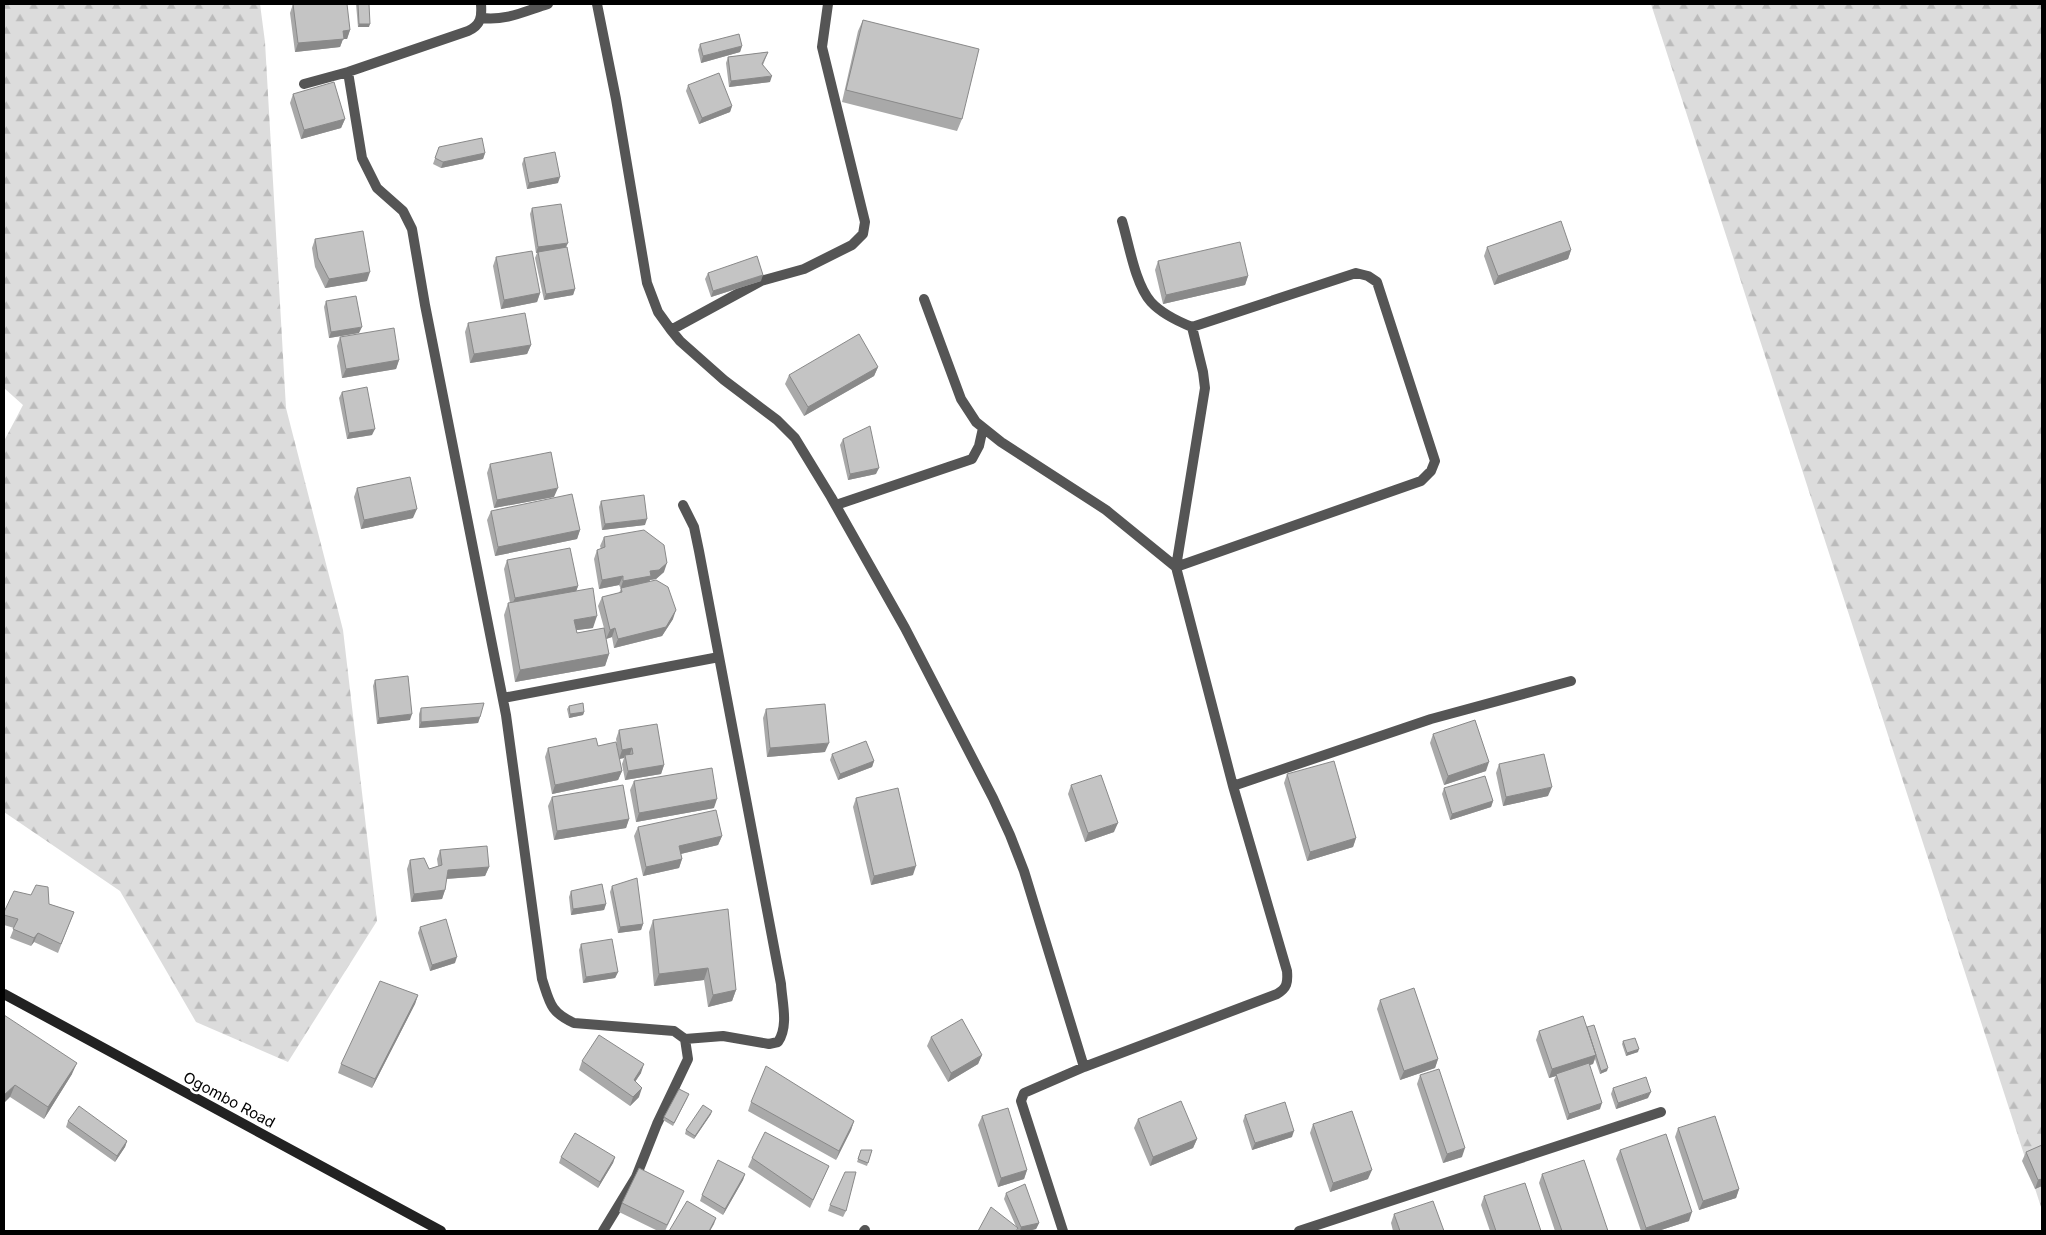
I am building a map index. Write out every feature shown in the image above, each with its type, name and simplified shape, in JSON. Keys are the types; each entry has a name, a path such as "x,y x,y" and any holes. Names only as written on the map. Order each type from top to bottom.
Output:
{"main road":[{"name":"Ogombo Road","path":"4,994 441,1231"}],"street":[{"path":"304,84 348,72 453,37 474,28 482,18 480,4"},
{"path":"482,18 508,18 548,4"},
{"path":"597,4 616,99 646,283 658,312 680,341 724,380 777,420 795,438 836,505 904,628 993,798 1010,835 1024,871 1084,1067"},
{"path":"671,330 761,281 804,269 852,245 863,234 865,222 822,46 828,4"},
{"path":"348,72 362,158 377,188 403,211 412,229 425,305 503,698 542,979 553,1009 560,1017 574,1023 674,1031 685,1039 723,1036 769,1044 778,1042 783,1035 781,984 694,527 683,505"},
{"path":"1122,221 1141,284 1150,302 1162,312 1192,327 1356,273 1368,276 1377,282 1435,461 1430,471 1421,481 1176,568"},
{"path":"924,299 961,400 976,422 1001,442 1106,510 1176,568"},
{"path":"1063,1231 1021,1102 1024,1093 1084,1067 1277,994 1284,990 1288,982 1287,972 1233,786 1176,568 1205,388 1192,327"},
{"path":"836,505 972,459 979,446 983,428"},
{"path":"503,698 719,657"},
{"path":"1233,786 1431,718 1570,681"},
{"path":"603,1231 636,1177 657,1124 688,1060 685,1039"},
{"path":"1299,1231 1661,1112"}],"green space":[{"path":"4,4 260,4 265,42 286,408 343,630 377,921 288,1062 196,1022 120,891 4,812 4,441 23,405 4,388"},
{"path":"1651,4 2042,4 2042,1210"}],"building":[{"path":"293,4 347,4 350,30 343,31 344,39 298,43"},
{"path":"358,4 369,4 370,24 359,24"},
{"path":"863,20 979,49 962,119 846,90"},
{"path":"739,34 742,46 703,56 700,44"},
{"path":"768,52 762,64 772,76 731,81 728,57"},
{"path":"719,73 732,106 702,118 688,85"},
{"path":"334,82 345,119 304,130 293,94"},
{"path":"482,138 485,153 443,162 435,158 439,147"},
{"path":"555,152 560,177 529,183 524,158"},
{"path":"561,204 568,243 538,247 532,208"},
{"path":"1561,221 1571,250 1498,276 1487,247"},
{"path":"363,231 370,272 329,279 318,258 315,239"},
{"path":"1240,242 1248,276 1166,295 1158,261"},
{"path":"567,247 575,289 546,294 538,252"},
{"path":"532,251 540,293 504,300 496,257"},
{"path":"757,256 763,275 713,291 708,273"},
{"path":"356,296 362,327 331,332 326,301"},
{"path":"525,313 531,345 474,354 468,323"},
{"path":"394,328 399,360 346,369 340,337"},
{"path":"859,334 878,367 808,407 789,375"},
{"path":"367,387 375,429 349,433 342,392"},
{"path":"870,426 879,468 850,474 843,439"},
{"path":"551,452 558,488 497,500 490,464"},
{"path":"410,477 417,509 364,520 357,488"},
{"path":"572,494 580,530 498,547 491,511"},
{"path":"644,495 647,519 605,524 601,501"},
{"path":"644,530 664,545 667,563 659,570 650,571 651,576 623,581 623,576 602,580 597,550 605,547 604,537"},
{"path":"570,548 578,586 515,598 507,560"},
{"path":"656,580 668,587 676,610 666,627 618,639 615,628 610,630 602,597 622,592 621,588"},
{"path":"593,588 597,616 574,620 577,633 604,628 609,654 520,670 508,603"},
{"path":"408,676 412,714 379,718 375,680"},
{"path":"484,703 480,717 421,722 421,708"},
{"path":"583,703 584,712 570,714 569,706"},
{"path":"825,704 829,743 770,748 766,709"},
{"path":"1475,720 1489,762 1448,776 1433,734"},
{"path":"657,724 664,765 628,771 625,755 633,754 632,748 622,750 619,730"},
{"path":"596,738 598,746 616,742 622,771 555,785 548,748"},
{"path":"866,741 874,761 840,774 832,754"},
{"path":"1544,754 1552,787 1506,797 1499,764"},
{"path":"1334,761 1356,838 1310,852 1287,774"},
{"path":"712,768 717,799 639,813 634,781"},
{"path":"1101,775 1118,823 1088,833 1071,785"},
{"path":"1485,776 1493,801 1452,814 1444,788"},
{"path":"623,785 629,819 557,831 552,797"},
{"path":"898,788 916,866 874,876 856,798"},
{"path":"716,810 722,836 679,846 682,859 646,867 638,827"},
{"path":"487,846 489,867 448,870 445,890 414,894 410,860 424,858 429,869 442,865 440,850"},
{"path":"637,878 643,924 620,927 612,886"},
{"path":"602,884 606,904 573,909 571,891"},
{"path":"36,885 48,887 49,904 74,912 61,944 38,933 34,938 13,929 18,919 4,915 14,891 31,895"},
{"path":"728,909 736,990 713,995 708,968 659,974 653,920"},
{"path":"446,919 457,957 432,965 420,927"},
{"path":"612,939 618,972 586,977 581,944"},
{"path":"380,981 418,995 375,1079 341,1064"},
{"path":"1414,988 1438,1059 1404,1071 1380,1000"},
{"path":"4,1015 77,1063 48,1107 15,1085 4,1095"},
{"path":"1583,1016 1596,1055 1552,1069 1539,1031"},
{"path":"962,1019 982,1055 951,1073 931,1037"},
{"path":"1594,1025 1608,1068 1601,1071 1587,1027"},
{"path":"599,1035 644,1064 634,1080 642,1088 633,1097 582,1061"},
{"path":"1635,1038 1639,1049 1627,1053 1623,1041"},
{"path":"1589,1063 1602,1103 1569,1114 1556,1074"},
{"path":"766,1066 854,1121 839,1151 751,1102"},
{"path":"1439,1069 1465,1148 1447,1154 1420,1075"},
{"path":"1646,1077 1651,1092 1618,1103 1613,1088"},
{"path":"679,1089 689,1094 674,1123 664,1117"},
{"path":"1181,1101 1197,1139 1153,1157 1138,1119"},
{"path":"1285,1102 1294,1131 1255,1143 1245,1115"},
{"path":"703,1105 712,1111 695,1136 686,1130"},
{"path":"79,1106 127,1141 117,1156 68,1121"},
{"path":"1008,1108 1027,1170 1001,1178 982,1116"},
{"path":"1352,1111 1372,1170 1333,1183 1313,1124"},
{"path":"1715,1116 1739,1189 1703,1201 1678,1128"},
{"path":"765,1132 829,1166 813,1200 752,1158"},
{"path":"575,1133 615,1157 600,1182 561,1157"},
{"path":"1666,1134 1692,1212 1646,1228 1620,1150"},
{"path":"2042,1145 2042,1179 2038,1180 2026,1152"},
{"path":"861,1150 872,1150 868,1163 858,1159"},
{"path":"718,1160 745,1174 725,1209 702,1195"},
{"path":"1584,1160 1608,1231 1562,1231 1542,1174"},
{"path":"639,1168 684,1191 667,1225 622,1203"},
{"path":"845,1172 856,1172 846,1211 830,1205"},
{"path":"1525,1183 1541,1231 1496,1231 1484,1196"},
{"path":"1025,1184 1039,1223 1021,1227 1006,1193"},
{"path":"687,1201 716,1218 709,1231 669,1231"},
{"path":"1433,1201 1444,1231 1400,1231 1394,1214"},
{"path":"991,1207 1018,1228 1016,1231 978,1231"}]}
